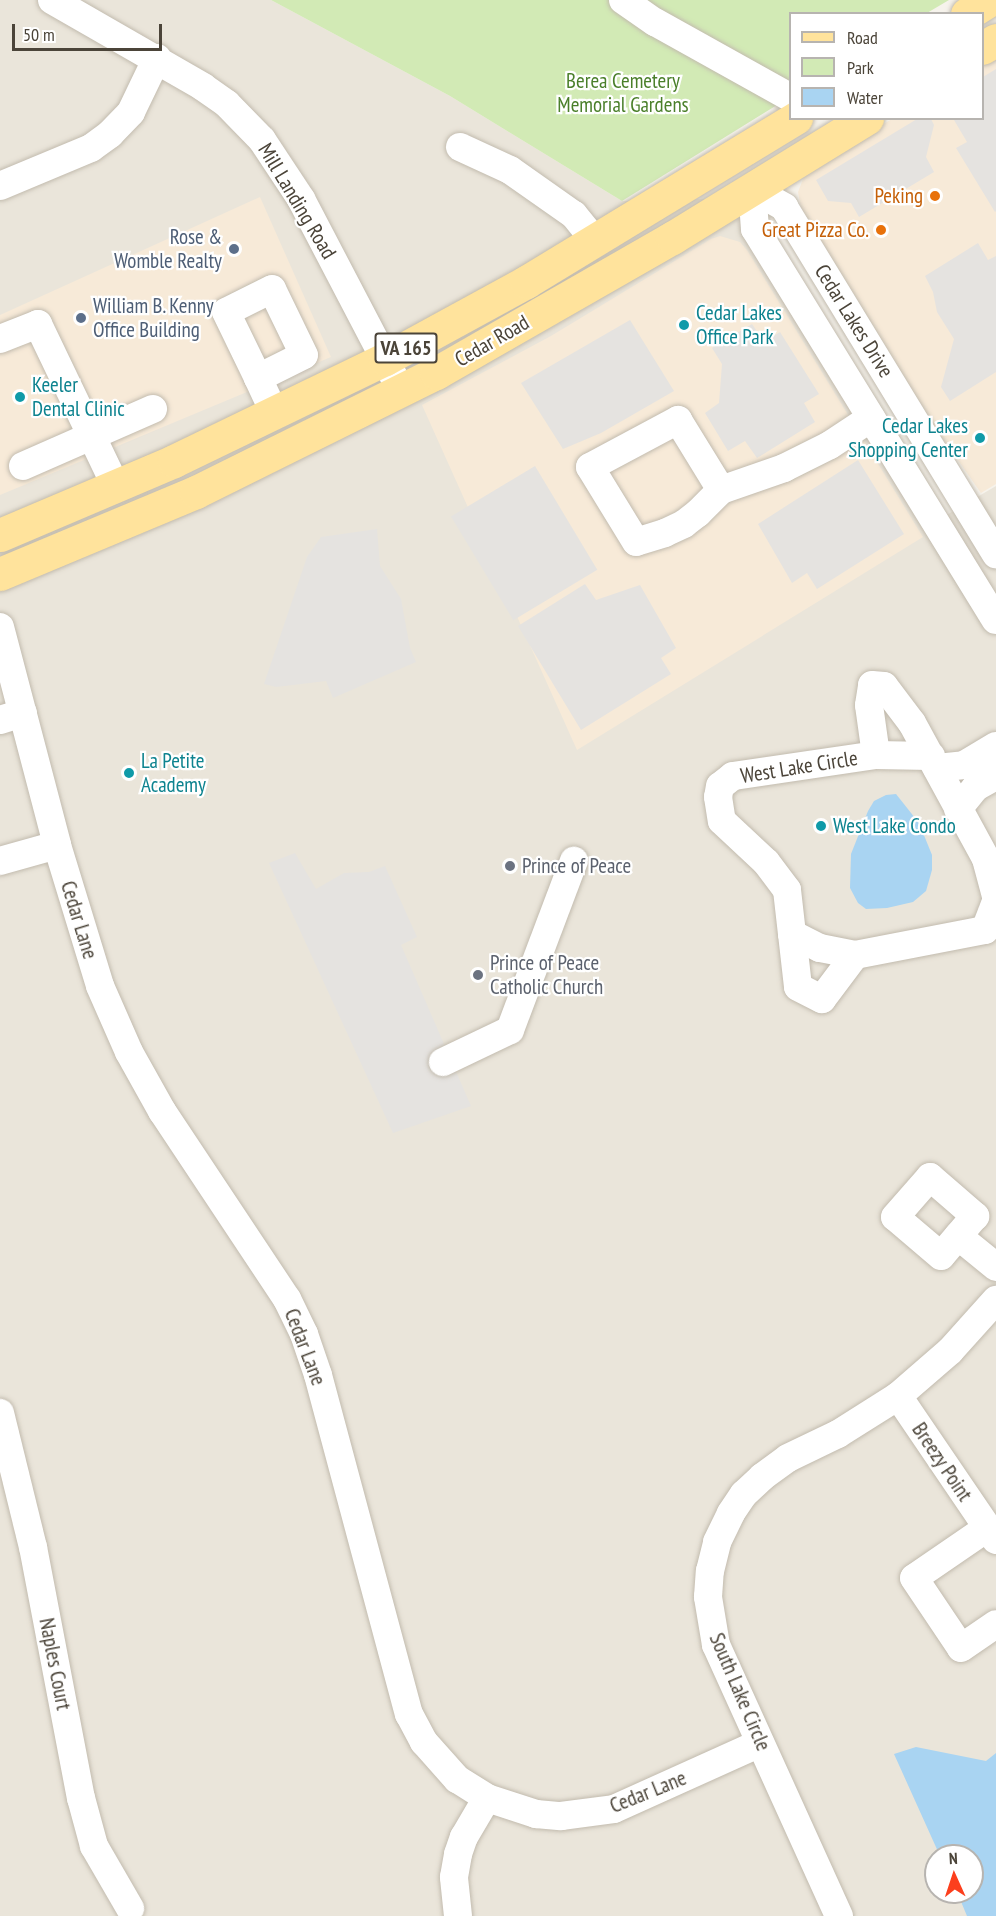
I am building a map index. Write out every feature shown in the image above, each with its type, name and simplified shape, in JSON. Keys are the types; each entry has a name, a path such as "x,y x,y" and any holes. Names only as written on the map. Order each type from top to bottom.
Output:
{"main road":[{"name":"Cedar Road","path":"0,535 116,487 275,414 385,359 595,241 793,120"},
{"path":"669,197 720,189 752,189 752,172 767,155 822,120"},
{"name":"Cedar Road","path":"0,574 196,492 401,390 621,267 864,120"}],"street":[{"name":"Mill Landing Road","path":"52,0 157,58 227,104 262,140 301,199 401,390"},
{"path":"623,0 655,22 789,96"},
{"path":"0,186 91,148 110,134 131,112 157,58"},
{"path":"460,147 510,170 574,215 595,241"},
{"name":"Cedar Lakes Drive","path":"752,189 755,229 996,620"},
{"name":"Cedar Lakes Drive","path":"752,189 784,207 996,554"},
{"path":"0,339 38,324 116,487"},
{"path":"258,378 275,414"},
{"path":"23,465 153,409"},
{"path":"720,490 678,420 590,467 636,542 684,524 720,490 783,468 830,445 871,418"},
{"name":"Cedar Lane","path":"0,627 12,717 57,845 84,939 129,1052 162,1111 287,1299 304,1334 318,1375 409,1714 424,1742 457,1779 487,1798 536,1814 580,1816 614,1809 760,1743"},
{"name":"West Lake Circle","path":"876,755 869,705 872,685 884,686 912,723 986,859 996,896"},
{"name":"West Lake Circle","path":"855,955 822,999 798,987 787,890 766,862 722,821 718,797 720,786 733,776 876,755 964,765 996,746"},
{"path":"958,809 976,788 996,776"},
{"path":"0,861 57,845"},
{"path":"443,1062 510,1030 574,861"},
{"path":"792,934 820,948 855,955 985,930 996,902"},
{"path":"958,1236 996,1267"},
{"name":"South Lake Circle","path":"839,1916 716,1645 708,1597 710,1570 717,1542 731,1513 744,1494 762,1477 788,1458 838,1434 898,1396 950,1351 996,1300"},
{"name":"Breezy Point","path":"898,1396 992,1534 914,1578 961,1648 996,1624"},
{"name":"Naples Court","path":"0,1413 33,1547 81,1798 94,1846 130,1908"},
{"path":"458,1916 454,1877 458,1854 464,1837 487,1798"}],"shaded area":[{"path":"0,0 271,0 450,96 622,201 743,198 938,520 996,486 996,1916 0,1916"},
{"path":"996,56 996,484 981,493 938,432 801,208 798,192 805,174 819,162 890,120 984,120 984,63"},
{"path":"996,69 995,212 956,148 967,142 954,120 984,120 984,76"},
{"path":"915,120 932,120 934,125 926,157 934,172 859,217 851,203 828,201 816,180"},
{"path":"260,197 331,357 0,495 0,315"},
{"path":"720,236 740,242 747,250 923,537 577,750 422,405 551,336 711,239"},
{"path":"978,243 988,260 996,256 996,372 950,401 941,387 954,339 937,312 933,292 925,276"},
{"path":"630,320 674,391 601,433 563,449 521,383"},
{"path":"752,324 764,342 780,332 819,394 804,403 815,422 757,458 745,441 728,451 705,413 719,403 722,364 712,348"},
{"path":"858,460 904,534 817,589 807,573 792,583 758,524"},
{"path":"535,466 597,570 513,620 451,516"},
{"path":"377,529 380,566 401,599 410,648 416,662 333,698 326,681 276,687 264,684 307,557 321,537"},
{"path":"585,584 596,600 640,585 676,648 661,658 671,674 581,730 518,626"},
{"path":"295,853 316,889 344,873 369,872 385,866 417,937 401,945 471,1106 393,1133 269,863"}],"green space":[{"name":"Berea Cemetery Memorial Gardens","path":"271,0 949,0 929,12 789,12 789,98 622,201 450,96"}],"water":[{"path":"896,794 919,823 932,855 932,870 926,891 913,902 887,908 866,909 858,903 850,888 851,854 874,801 886,795"},
{"path":"916,1747 986,1761 996,1753 996,1916 967,1916 962,1904 984,1904 984,1844 935,1844 894,1754"}],"place":[{"name":"Peking","path":"935,196"},
{"name":"Great Pizza Co.","path":"881,230"},
{"name":"Rose & Womble Realty","path":"234,249"},
{"name":"William B. Kenny Office Building","path":"81,318"},
{"name":"Cedar Lakes Office Park","path":"684,325"},
{"name":"Keeler Dental Clinic","path":"20,397"},
{"name":"Cedar Lakes Shopping Center","path":"980,438"},
{"name":"La Petite Academy","path":"129,773"},
{"name":"West Lake Condo","path":"821,826"},
{"name":"Prince of Peace","path":"510,866"},
{"name":"Prince of Peace Catholic Church","path":"478,975"}]}
